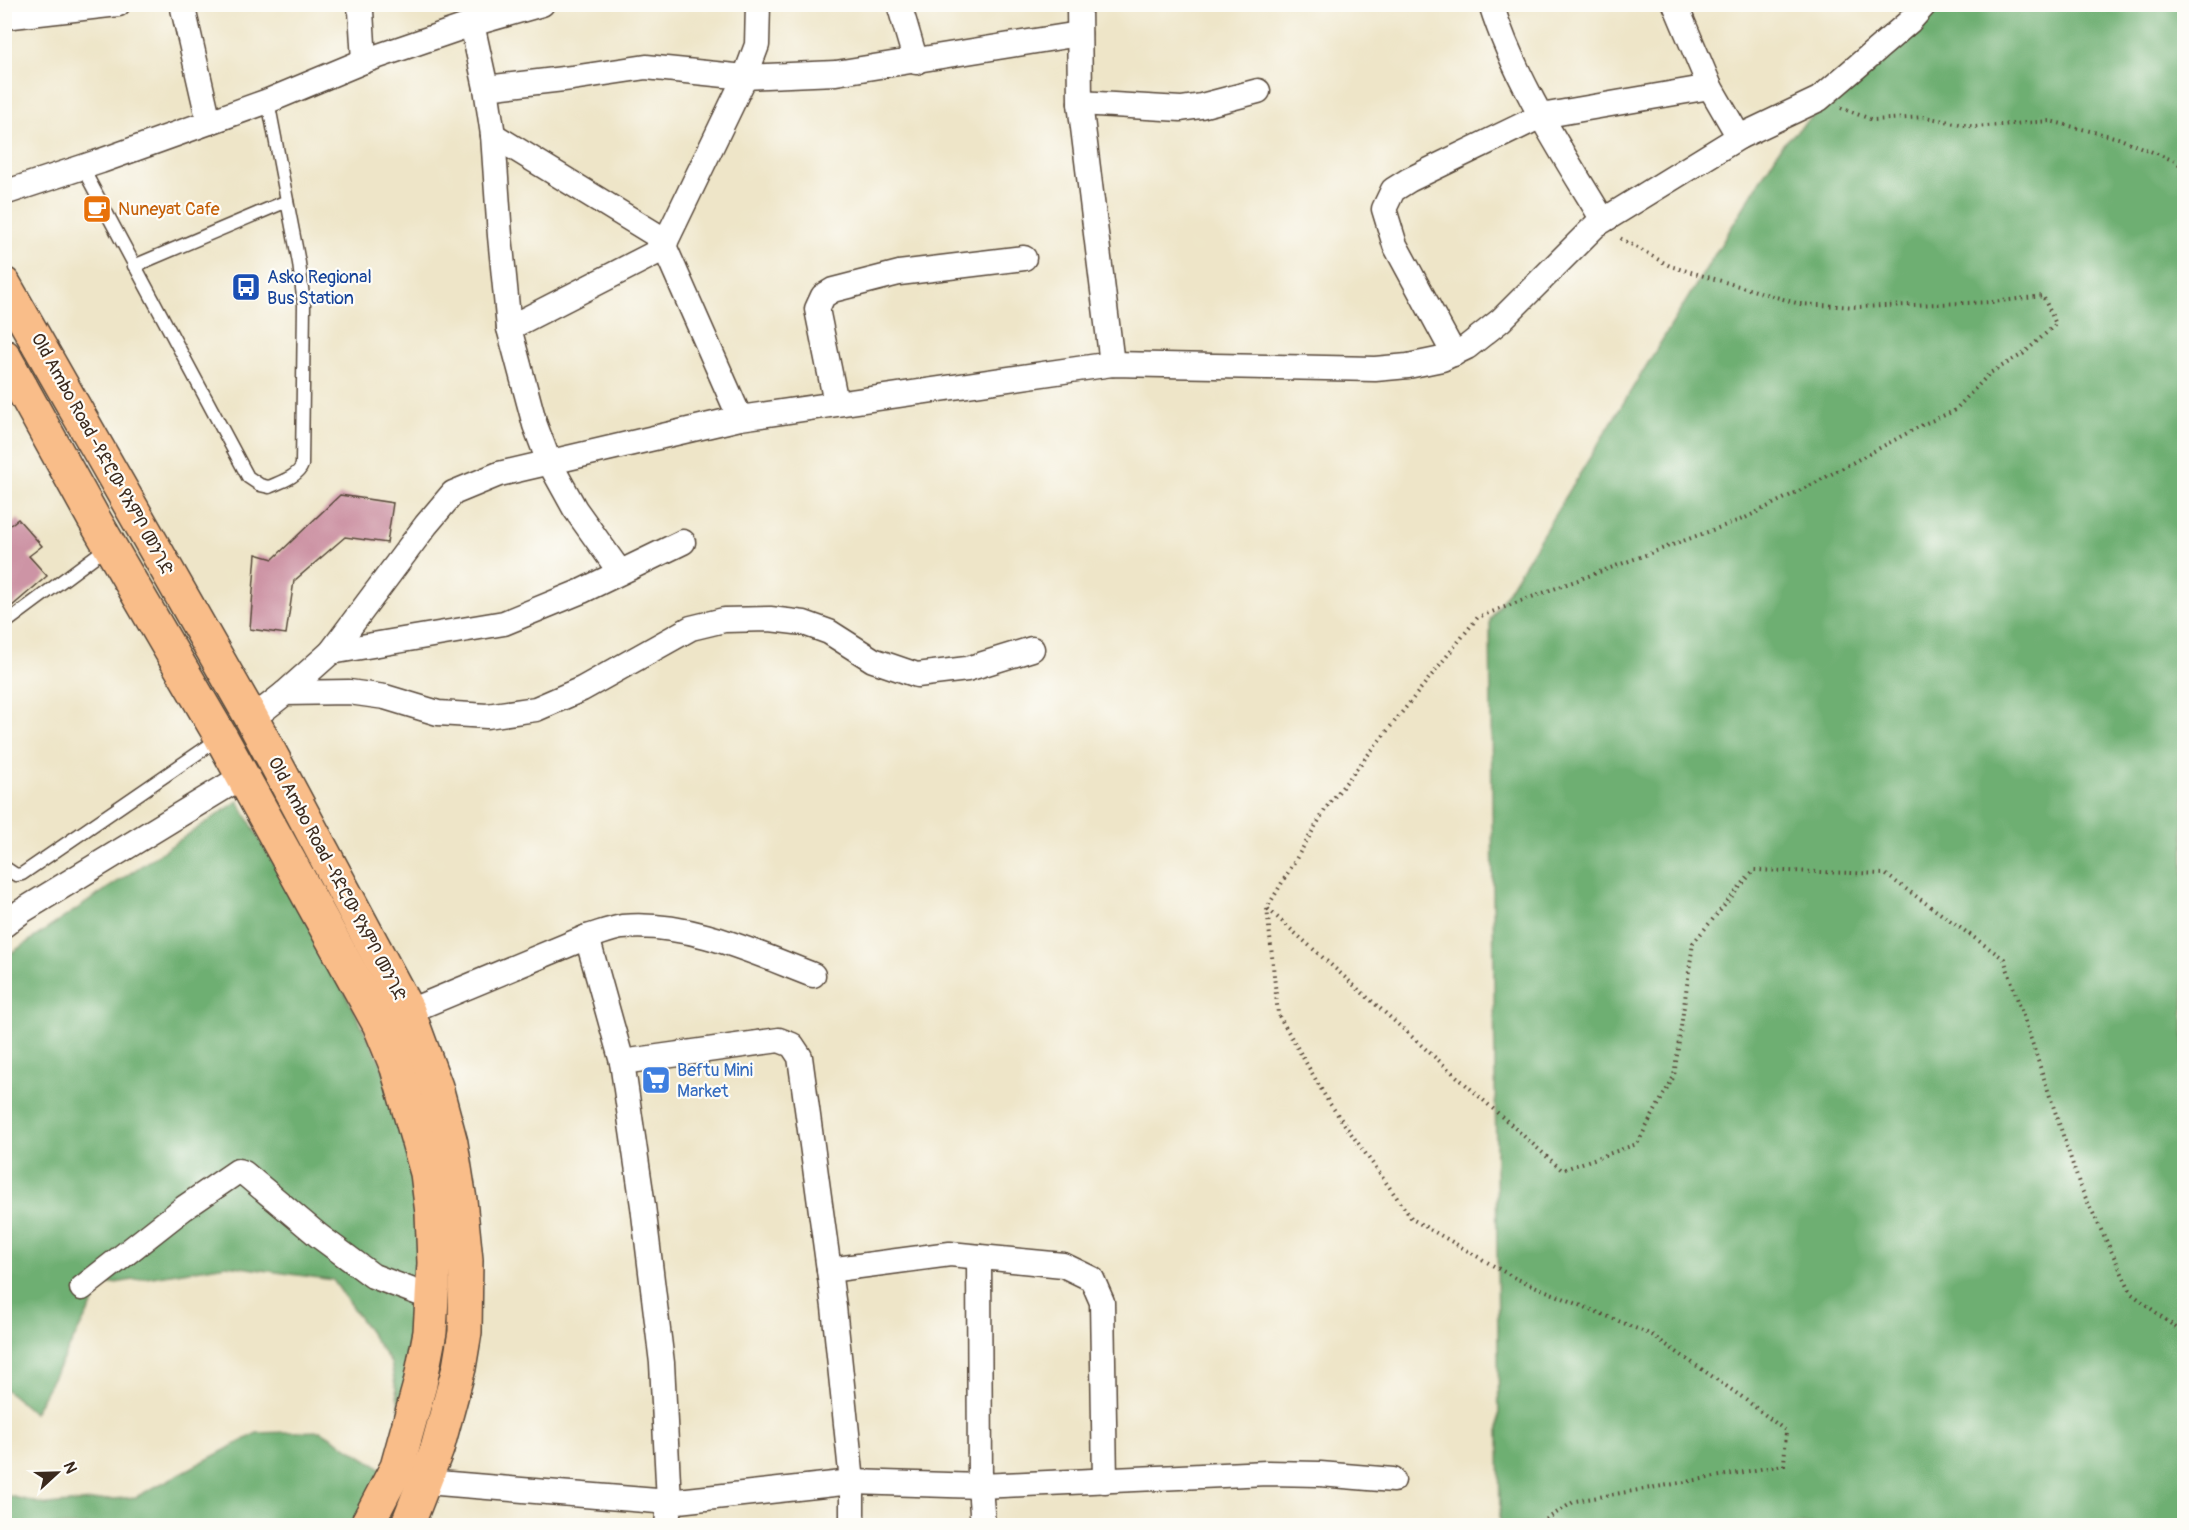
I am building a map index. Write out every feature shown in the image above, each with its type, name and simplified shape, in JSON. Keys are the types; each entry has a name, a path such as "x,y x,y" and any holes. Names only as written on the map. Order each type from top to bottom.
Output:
{"main road":[{"name":"Old Ambo Road -የድሮው የአምቦ መንገድ","path":"4,284 252,719 408,1011 436,1087 451,1143 460,1200 466,1260 465,1332 459,1368 437,1449 366,1526"},
{"name":"Old Ambo Road -የድሮው የአምቦ መንገድ","path":"4,356 243,776 379,1024 397,1068 427,1173 432,1213 434,1263 430,1332 420,1384 407,1526"}],"street":[{"path":"4,17 118,4"},
{"path":"182,4 209,122"},
{"path":"358,4 361,11 364,61"},
{"path":"4,193 268,101 364,61 472,24 542,4"},
{"path":"509,328 665,245 745,77 757,45 758,4"},
{"path":"899,4 916,62"},
{"path":"1079,4 1080,103 1112,364"},
{"path":"1491,4 1498,25 1541,116 1600,222"},
{"path":"1675,4 1710,87 1739,137"},
{"path":"252,719 332,652 426,525 453,493 499,474 740,418 1112,364 1375,369 1408,366 1442,359 1454,354 1467,347 1501,320 1600,222 1739,137 1818,99 1909,22 1925,4"},
{"path":"472,24 486,88 492,135 509,328 535,425 549,462 575,508 620,572"},
{"path":"486,88 646,67 745,77 836,74 1079,34"},
{"path":"1454,354 1395,245 1384,209 1393,190 1541,116 1710,87"},
{"path":"1080,103 1181,109 1258,91"},
{"path":"492,135 665,245 740,418"},
{"path":"836,403 817,309 823,296 833,290 899,273 1024,258"},
{"path":"332,652 504,623 562,600 683,542"},
{"path":"285,693 349,692 385,697 438,713 487,716 536,709 582,689 691,628 724,620 770,619 804,623 829,633 873,660 917,675 967,669 1032,649"},
{"path":"4,925 22,911 243,776"},
{"path":"379,1024 586,937 620,927 656,926 736,945 813,975"},
{"path":"586,937 622,1062 643,1206 662,1363 668,1514"},
{"path":"622,1062 779,1040 792,1045 800,1057 829,1270 852,1482 852,1526"},
{"path":"82,1288 184,1208 238,1171 244,1173 319,1236 373,1276 432,1298"},
{"path":"829,1270 950,1254 1063,1265 1092,1279 1102,1302 1105,1481"},
{"path":"979,1257 980,1486 983,1526"},
{"path":"411,1475 668,1514 852,1482 980,1486 1267,1473 1320,1474 1393,1480"}],"lane":[{"path":"82,167 248,477 260,485 269,487 293,476 302,465 304,305 299,263 268,101"},
{"path":"134,266 287,201"},
{"path":"4,624 110,545"},
{"path":"4,867 16,874 22,874 221,737"}],"path":[{"path":"1818,99 1873,120 1925,117 1975,127 2050,121 2118,138 2175,160 2184,168"},
{"path":"1536,1526 1575,1501 1784,1465 1786,1431 1742,1397 1652,1335 1515,1278 1412,1219 1328,1101 1278,1014 1267,908 1328,805 1478,616 1745,518 1813,484 1924,424 1954,411 1990,373 2022,354 2056,324 2043,296 1992,302 1868,307 1800,304 1670,266 1600,222"},
{"path":"1267,908 1562,1170 1636,1144 1674,1076 1693,943 1754,870 1885,874 2004,959 2080,1186 2099,1226 2132,1294 2184,1334"}],"green space":[{"path":"1933,5 2184,5 2184,1525 1500,1525 1490,620 1782,145"},
{"path":"238,801 317,939 381,1063 422,1185 427,1332 404,1431 391,1363 333,1280 226,1265 103,1285 34,1413 5,1389 4,958"},
{"path":"321,1431 402,1481 392,1525 5,1526 5,1495 47,1505 136,1497 257,1433"}],"building":[{"path":"340,495 393,503 387,543 345,537 294,581 286,634 250,629 256,554 273,559"},
{"path":"18,519 42,546 29,556 47,576 4,613 4,530"}],"place":[{"name":"Nuneyat Cafe","path":"97,209"},
{"name":"Asko Regional Bus Station","path":"246,287"},
{"name":"Beftu Mini Market","path":"656,1080"}]}
